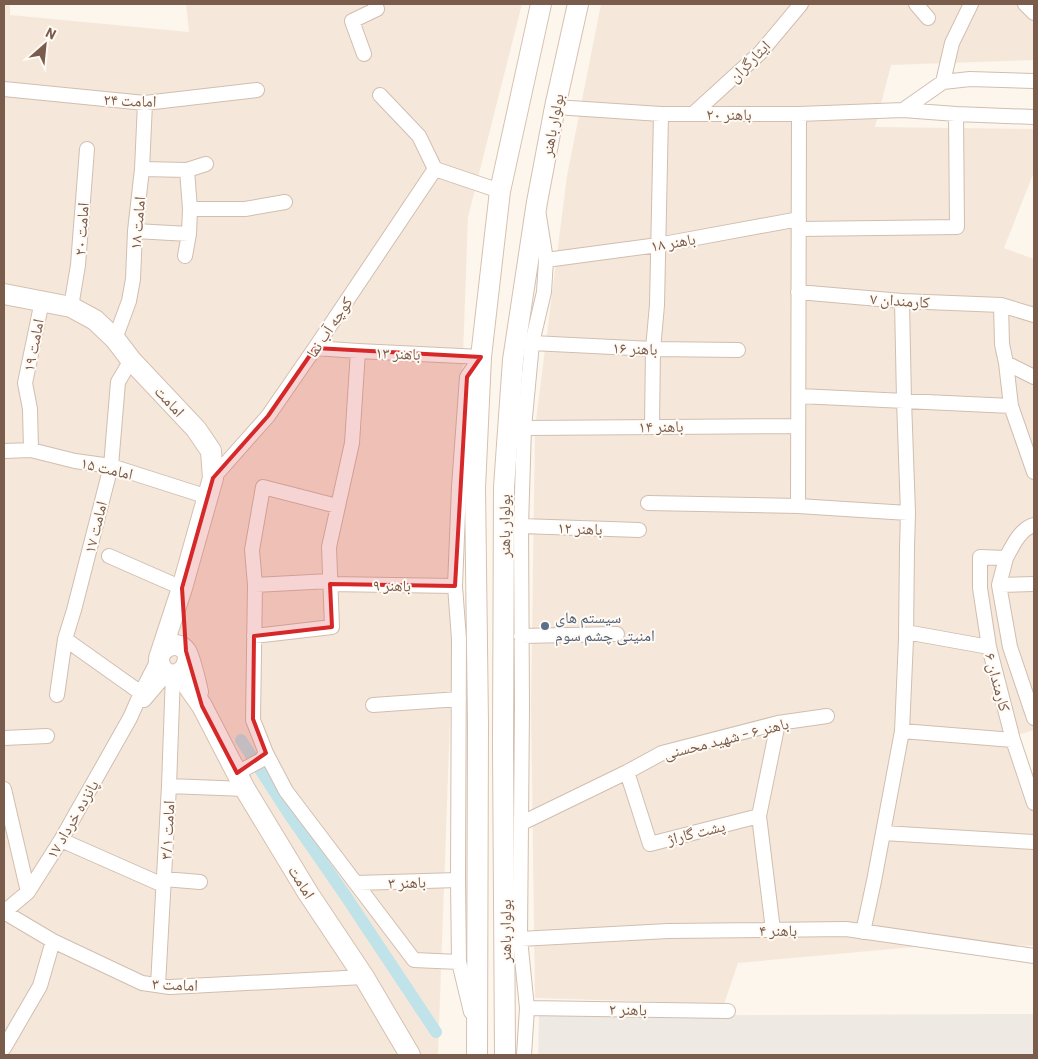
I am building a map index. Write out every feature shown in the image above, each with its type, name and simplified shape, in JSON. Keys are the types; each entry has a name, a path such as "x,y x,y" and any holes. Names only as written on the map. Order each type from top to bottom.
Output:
{"main road":[{"name":"بولوار باهنر","path":"477,1055 478,723 467,488 500,191 541,4"},
{"name":"بولوار باهنر","path":"505,1055 516,830 503,745 504,487 513,360 537,202 555,107 578,4"},
{"name":"امامت","path":"4,294 71,307 95,320 115,339 131,360 196,429 211,451 213,478 182,588 173,663 202,706 252,768 308,892 364,977 410,1055"},
{"path":"478,723 491,727 498,726 503,722"},
{"path":"478,746 490,742 497,742 503,745"}],"street":[{"path":"364,54 352,21 377,9 375,4"},
{"name":"ایثارگران","path":"693,114 760,53 800,4"},
{"path":"916,4 928,18"},
{"path":"943,82 952,43 971,4"},
{"path":"1025,4 1034,13"},
{"path":"903,110 943,82 970,79 1034,81"},
{"name":"امامت ۲۴","path":"4,89 145,104 257,90"},
{"path":"380,95 419,136 435,169 500,191"},
{"name":"امامت ۱۸","path":"115,339 129,301 133,279 135,231 142,170 145,104"},
{"name":"باهنر ۲۰","path":"555,107 661,114 799,114 903,110 1034,117"},
{"path":"652,426 657,306 661,114"},
{"path":"798,506 799,114"},
{"name":"باهنر ۱۸","path":"546,260 799,224 957,227 956,114"},
{"name":"امامت ۲۰","path":"71,307 78,265 87,149"},
{"path":"142,170 187,170 206,164"},
{"name":"کوچه آب نما","path":"213,478 268,416 435,169"},
{"path":"185,256 189,234 190,209 187,170"},
{"path":"190,209 245,209 285,202"},
{"path":"524,1055 527,1008 520,939 516,830 524,428 532,343 544,292 546,260 537,202"},
{"path":"135,231 189,234"},
{"name":"کارمندان ۷","path":"798,292 902,302 1002,305 1034,315"},
{"name":"امامت ۱۹","path":"31,450 30,409 25,383 42,301"},
{"path":"863,932 902,731 908,513 902,302"},
{"path":"1002,305 1002,344 1011,406 1034,472"},
{"name":"باهنر ۱۶","path":"532,343 654,349 738,350"},
{"name":"باهنر ۱۳","path":"315,348 481,356"},
{"path":"254,636 332,627 328,547 352,442 358,351"},
{"name":"امامت ۱۷","path":"56,694 64,639 76,601 111,466 118,382 131,360"},
{"path":"1006,363 1034,377"},
{"path":"799,396 1011,406"},
{"name":"باهنر ۱۴","path":"524,428 798,426"},
{"name":"امامت ۱۵","path":"4,451 31,450 75,461 111,466 208,497"},
{"path":"252,768 255,585 252,550 263,487 337,506"},
{"path":"467,488 455,586 460,639 459,962 476,1032"},
{"path":"648,503 798,506 908,513"},
{"path":"1034,525 1028,527 1015,541 1006,558 999,585 1010,647 1034,718"},
{"name":"باهنر ۱۲","path":"521,526 639,530"},
{"path":"109,556 182,588"},
{"name":"کارمندان ۶","path":"1006,558 980,557 980,588 989,647 1014,740 1034,803"},
{"name":"باهنر ۹","path":"255,585 330,583 455,586"},
{"path":"999,585 1034,584"},
{"path":"906,632 989,647"},
{"path":"521,636 617,634"},
{"path":"64,639 141,693"},
{"name":"پانزده خرداد ۱۷","path":"4,912 28,892 61,840 130,718 141,693 173,663"},
{"name":"پانزده خرداد ۱۷","path":"130,718 173,663"},
{"name":"امامت ۳/۱","path":"158,985 169,786 173,663"},
{"path":"373,705 459,699"},
{"name":"باهنر ۶ - شهید محسنی","path":"516,830 662,753 778,723 826,716"},
{"path":"773,930 759,816 778,723"},
{"path":"902,731 1014,740"},
{"path":"4,738 47,736"},
{"path":"169,786 252,768 286,791 414,960 459,962"},
{"name":"پشت گاراژ","path":"627,772 650,844 759,816"},
{"path":"4,789 28,892"},
{"path":"883,833 1034,842"},
{"path":"61,840 163,882 200,882"},
{"name":"باهنر ۳","path":"356,883 458,880"},
{"name":"امامت ۳","path":"4,912 53,941 142,983 170,987 364,977"},
{"name":"باهنر ۴","path":"520,939 668,930 846,929 1034,956"},
{"path":"4,1048 40,986 53,941"},
{"name":"باهنر ۲","path":"527,1008 728,1011"}],"highlighted area":[{"path":"315,348 481,357 467,377 455,586 330,584 332,627 254,636 253,719 266,753 237,773 202,706 186,651 182,588 213,478 268,416"}],"shaded area":[{"path":"4,4 10,4 10,15 189,32 186,4 522,4 468,217 438,1055 4,1055"},
{"path":"601,4 1034,4 1034,60 891,65 875,127 1034,129 1034,172 1004,248 1034,259 1034,730 1008,738 1034,810 1034,946 970,942 738,963 724,1004 535,998 531,706 535,428 567,176"},
{"path":"1034,1014 1034,1055 538,1055 539,1016"}],"waterway":[{"path":"241,740 436,1032"}],"place":[{"name":"سیستم های امنیتی چشم سوم","path":"545,626"}]}
